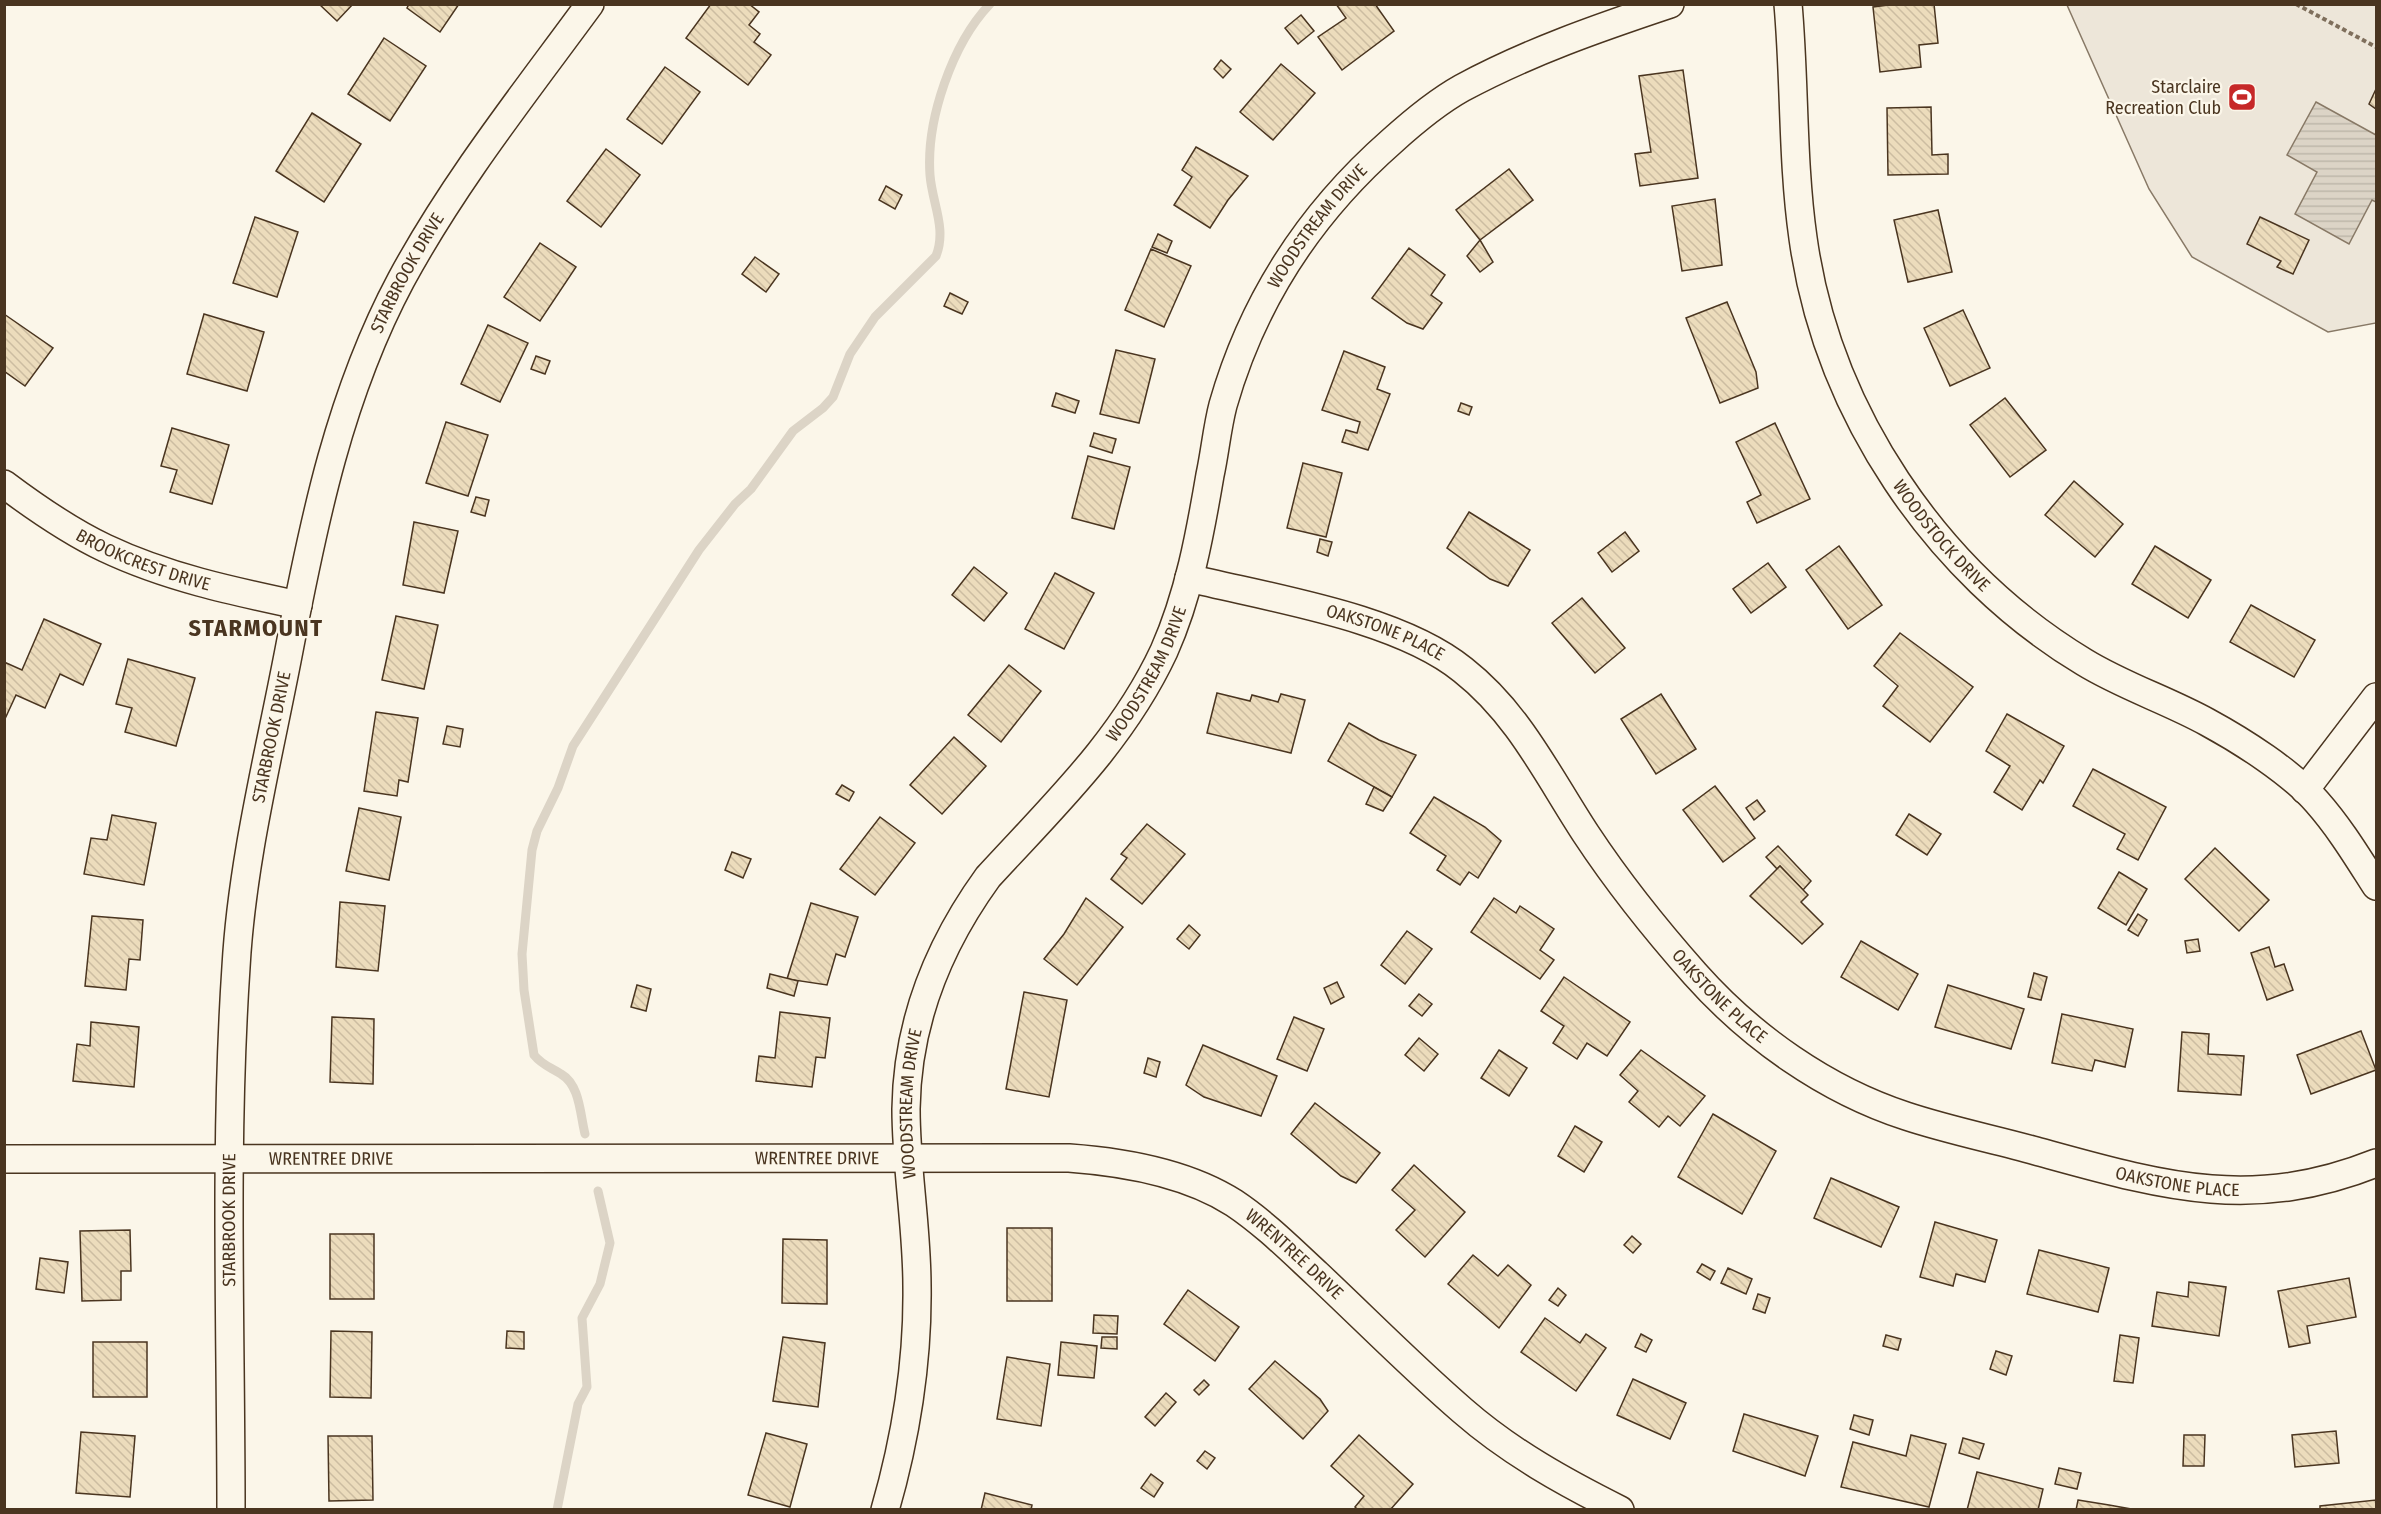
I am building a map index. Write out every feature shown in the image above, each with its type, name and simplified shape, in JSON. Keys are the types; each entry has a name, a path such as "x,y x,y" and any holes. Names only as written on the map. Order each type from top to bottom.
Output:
{"street":[{"name":"STARBROOK DRIVE","path":"231,1509 230,1112 236,964 249,856 319,503 362,364 400,282 471,165 590,4"},
{"name":"WOODSTREAM DRIVE","path":"885,1509 909,1405 914,1365 917,1286 908,1081 917,1022 930,977 943,949 988,878 1105,749 1139,701 1165,648 1189,578 1199,538 1222,410 1232,376 1258,311 1276,277 1319,213 1365,164 1413,123 1460,90 1534,52 1670,4"},
{"name":"WOODSTOCK DRIVE","path":"1788,4 1793,64 1795,167 1803,240 1818,308 1841,375 1859,415 1898,484 1936,537 1982,585 2029,624 2083,662 2207,722 2263,758 2305,790 2352,848 2376,886"},
{"name":"BROOKCREST DRIVE","path":"4,484 44,514 103,548 147,566 214,587 298,605"},
{"name":"OAKSTONE PLACE","path":"1189,578 1389,629 1437,652 1463,669 1504,708 1538,753 1587,834 1641,911 1698,977 1754,1030 1793,1060 1853,1095 1905,1116 2151,1182 2209,1191 2239,1192 2299,1185 2328,1179 2376,1163"},
{"path":"2305,790 2376,697"},
{"name":"WRENTREE DRIVE","path":"4,1159 1069,1158 1099,1160 1188,1181 1233,1202 1272,1232 1463,1412 1521,1455 1563,1481 1620,1509"}],"path":[{"path":"2296,4 2376,47"}],"shaded area":[{"name":"Starclaire Recreation Club","path":"2067,5 2376,5 2376,323 2328,332 2192,257 2149,189"},
{"path":"2316,102 2376,135 2376,202 2372,200 2349,244 2295,214 2317,172 2287,155"}],"building":[{"path":"319,4 353,4 337,21"},
{"path":"409,4 459,4 440,32 407,8"},
{"path":"711,4 749,4 759,12 749,25 760,34 754,42 771,55 748,85 686,38"},
{"path":"1336,4 1375,4 1394,31 1342,70 1318,37 1346,18"},
{"path":"1896,4 1934,4 1938,43 1919,45 1921,67 1880,72 1873,7"},
{"path":"1301,15 1314,31 1298,44 1285,28"},
{"path":"384,38 426,66 390,121 348,94"},
{"path":"1221,60 1231,69 1223,78 1214,69"},
{"path":"1281,64 1315,93 1273,140 1240,112"},
{"path":"665,67 700,92 662,144 627,119"},
{"path":"1683,70 1698,178 1640,186 1635,154 1651,152 1639,76"},
{"path":"2376,89 2376,109 2369,104"},
{"path":"1931,107 1932,155 1948,154 1948,174 1888,175 1887,108"},
{"path":"312,113 361,144 324,202 276,171"},
{"path":"1196,147 1248,176 1228,200 1210,228 1174,205 1192,177 1182,170"},
{"path":"606,149 640,175 601,227 567,201"},
{"path":"1509,169 1533,200 1480,240 1456,210"},
{"path":"886,186 902,195 895,209 879,200"},
{"path":"1715,199 1722,265 1682,271 1672,206"},
{"path":"1938,210 1952,272 1908,282 1894,220"},
{"path":"255,217 298,232 277,297 233,283"},
{"path":"2260,217 2309,240 2293,274 2277,267 2281,261 2247,244"},
{"path":"1158,234 1172,241 1167,253 1152,247"},
{"path":"1480,240 1493,262 1480,272 1467,256"},
{"path":"540,243 576,267 540,321 504,297"},
{"path":"1409,248 1445,275 1431,295 1442,303 1423,329 1407,323 1372,298"},
{"path":"1151,249 1191,266 1164,327 1125,310"},
{"path":"755,257 779,274 766,292 742,274"},
{"path":"950,293 968,302 962,314 944,306"},
{"path":"1727,302 1756,372 1758,388 1720,403 1686,318"},
{"path":"1963,310 1990,368 1950,386 1924,328"},
{"path":"4,314 53,348 25,386 4,371"},
{"path":"204,314 264,332 247,391 187,374"},
{"path":"488,325 528,343 500,402 461,384"},
{"path":"1116,350 1155,359 1139,423 1100,414"},
{"path":"1344,351 1385,367 1377,389 1390,394 1368,450 1342,442 1346,430 1357,433 1360,422 1322,410"},
{"path":"536,356 550,361 545,374 531,369"},
{"path":"1056,393 1079,401 1075,413 1052,406"},
{"path":"2005,398 2046,450 2010,477 1970,425"},
{"path":"1461,403 1472,407 1469,415 1458,411"},
{"path":"446,422 488,435 468,496 426,483"},
{"path":"1775,423 1810,499 1757,523 1747,502 1761,495 1736,442"},
{"path":"172,428 229,445 212,504 170,492 177,470 161,466"},
{"path":"1094,433 1116,439 1112,453 1090,446"},
{"path":"1088,456 1130,467 1114,529 1072,518"},
{"path":"1303,463 1342,473 1326,537 1287,528"},
{"path":"2074,481 2123,524 2095,557 2045,515"},
{"path":"476,497 489,500 485,516 471,512"},
{"path":"1469,512 1530,550 1508,586 1490,579 1447,548"},
{"path":"414,522 458,531 444,593 403,585"},
{"path":"1625,532 1639,551 1612,572 1598,553"},
{"path":"1320,539 1332,542 1328,556 1317,552"},
{"path":"1839,546 1882,605 1848,629 1806,570"},
{"path":"2155,546 2211,580 2188,618 2132,584"},
{"path":"1768,563 1786,587 1751,613 1733,589"},
{"path":"974,567 1007,593 984,621 952,595"},
{"path":"1055,573 1094,593 1064,649 1025,629"},
{"path":"1582,598 1625,648 1595,673 1552,623"},
{"path":"2251,605 2315,640 2294,677 2230,642"},
{"path":"396,616 438,625 424,689 382,680"},
{"path":"44,619 101,644 83,685 60,674 45,708 16,695 4,721 4,662 22,670"},
{"path":"1900,633 1973,687 1930,742 1883,706 1898,686 1874,666"},
{"path":"128,659 195,678 176,746 125,732 132,708 116,704"},
{"path":"1009,665 1041,691 1001,742 968,715"},
{"path":"1217,693 1250,701 1252,695 1278,702 1281,694 1305,700 1291,753 1207,733"},
{"path":"1661,694 1696,749 1656,774 1621,719"},
{"path":"376,712 418,718 408,782 399,780 397,796 364,791"},
{"path":"2007,714 2064,746 2043,783 2040,780 2022,810 1994,792 2010,766 1986,751"},
{"path":"1349,723 1379,740 1416,755 1392,797 1328,761"},
{"path":"447,726 463,729 460,747 443,744"},
{"path":"954,737 986,766 942,814 910,785"},
{"path":"2093,769 2166,807 2138,860 2117,849 2125,834 2073,806"},
{"path":"842,785 854,792 849,801 836,794"},
{"path":"1715,786 1755,838 1723,862 1683,810"},
{"path":"1374,787 1392,797 1383,811 1366,804"},
{"path":"1434,797 1485,827 1501,841 1478,878 1469,872 1460,885 1437,870 1446,856 1410,833"},
{"path":"1757,800 1765,811 1754,820 1746,808"},
{"path":"359,808 401,817 389,880 346,871"},
{"path":"1909,814 1941,834 1927,855 1896,835"},
{"path":"112,815 156,823 144,885 84,874 91,838 107,840"},
{"path":"880,817 915,843 875,895 840,869"},
{"path":"1147,824 1185,854 1142,904 1111,879 1127,858 1121,854"},
{"path":"1778,846 1811,881 1803,890 1780,866 1777,869 1766,857"},
{"path":"2215,848 2269,900 2239,931 2185,879"},
{"path":"732,852 751,859 743,878 725,870"},
{"path":"1780,866 1808,895 1801,902 1823,924 1802,944 1750,896"},
{"path":"2119,872 2147,889 2126,925 2098,908"},
{"path":"1086,898 1123,927 1077,985 1044,959 1064,934"},
{"path":"1494,898 1516,913 1520,906 1554,929 1540,950 1554,960 1540,979 1471,932"},
{"path":"340,902 385,906 378,971 336,967"},
{"path":"811,903 858,917 845,957 836,954 827,985 787,979"},
{"path":"2138,914 2147,920 2138,936 2128,930"},
{"path":"92,916 143,920 140,960 129,959 126,990 85,986"},
{"path":"1189,925 1200,935 1189,949 1177,939"},
{"path":"1407,931 1432,949 1405,984 1381,965"},
{"path":"2198,939 2200,951 2187,953 2185,941"},
{"path":"1861,941 1918,974 1898,1010 1841,977"},
{"path":"2269,947 2275,967 2284,964 2293,990 2267,1000 2251,953"},
{"path":"2034,973 2047,977 2041,1000 2028,997"},
{"path":"770,974 798,981 794,996 767,988"},
{"path":"1564,977 1630,1022 1607,1056 1587,1043 1577,1059 1553,1043 1564,1026 1541,1011"},
{"path":"1337,982 1344,997 1331,1004 1324,988"},
{"path":"637,985 651,989 646,1011 631,1007"},
{"path":"1948,985 2024,1009 2011,1049 1935,1027"},
{"path":"1024,992 1067,1000 1049,1097 1006,1089"},
{"path":"1419,994 1432,1004 1422,1016 1409,1006"},
{"path":"780,1012 830,1018 825,1058 816,1057 812,1087 756,1081 759,1056 775,1058"},
{"path":"2062,1014 2133,1029 2125,1067 2095,1060 2092,1071 2052,1063"},
{"path":"332,1017 374,1019 373,1084 330,1082"},
{"path":"1294,1017 1324,1029 1307,1071 1277,1059"},
{"path":"91,1022 139,1027 134,1087 73,1081 77,1044 90,1046"},
{"path":"2361,1031 2376,1070 2311,1094 2297,1055"},
{"path":"2182,1032 2209,1034 2208,1054 2244,1056 2241,1095 2178,1091"},
{"path":"1419,1038 1438,1054 1424,1071 1405,1055"},
{"path":"1203,1045 1277,1076 1261,1116 1204,1097 1186,1085"},
{"path":"1499,1050 1527,1068 1509,1096 1481,1078"},
{"path":"1641,1050 1705,1096 1680,1126 1668,1116 1659,1127 1629,1102 1638,1091 1620,1075"},
{"path":"1148,1058 1160,1062 1156,1077 1144,1073"},
{"path":"1315,1103 1380,1153 1356,1183 1341,1176 1291,1134"},
{"path":"1713,1114 1776,1151 1742,1214 1678,1177"},
{"path":"1575,1126 1602,1142 1584,1172 1558,1156"},
{"path":"1414,1165 1465,1212 1425,1257 1396,1230 1415,1210 1392,1190"},
{"path":"1831,1178 1899,1207 1881,1247 1814,1218"},
{"path":"1935,1222 1997,1240 1985,1282 1956,1274 1953,1286 1920,1277"},
{"path":"1007,1228 1052,1228 1052,1301 1007,1301"},
{"path":"130,1230 131,1271 121,1271 121,1300 82,1301 80,1231"},
{"path":"330,1234 374,1234 374,1299 330,1299"},
{"path":"1632,1236 1641,1244 1633,1253 1624,1245"},
{"path":"783,1239 827,1240 827,1304 782,1303"},
{"path":"2039,1250 2109,1268 2098,1312 2027,1294"},
{"path":"1473,1255 1498,1276 1508,1265 1531,1285 1499,1328 1448,1284"},
{"path":"40,1258 68,1262 64,1293 36,1289"},
{"path":"1702,1264 1715,1271 1710,1280 1697,1272"},
{"path":"1728,1268 1752,1279 1746,1294 1721,1283"},
{"path":"2349,1278 2356,1317 2307,1326 2310,1343 2289,1347 2278,1291"},
{"path":"2189,1282 2226,1287 2219,1336 2152,1326 2157,1292 2188,1297"},
{"path":"1558,1288 1566,1295 1558,1306 1549,1300"},
{"path":"1188,1290 1239,1327 1215,1361 1164,1324"},
{"path":"1758,1294 1770,1298 1765,1313 1753,1309"},
{"path":"1094,1315 1118,1316 1117,1334 1093,1333"},
{"path":"1545,1318 1580,1343 1586,1334 1606,1348 1576,1391 1521,1352"},
{"path":"331,1331 372,1332 371,1398 330,1397"},
{"path":"507,1331 524,1332 524,1349 506,1348"},
{"path":"1641,1334 1652,1340 1646,1352 1635,1347"},
{"path":"1886,1335 1901,1339 1898,1350 1883,1346"},
{"path":"2120,1335 2139,1338 2133,1383 2114,1381"},
{"path":"783,1337 825,1343 818,1407 773,1401"},
{"path":"1102,1337 1117,1337 1117,1349 1101,1348"},
{"path":"93,1342 147,1342 147,1397 93,1397"},
{"path":"1061,1342 1097,1346 1094,1378 1058,1375"},
{"path":"1996,1351 2012,1356 2006,1375 1990,1369"},
{"path":"1007,1357 1050,1364 1041,1426 997,1419"},
{"path":"1275,1361 1320,1399 1328,1411 1303,1439 1249,1389"},
{"path":"1633,1379 1686,1403 1670,1439 1617,1415"},
{"path":"1204,1380 1209,1385 1199,1395 1194,1390"},
{"path":"1166,1393 1176,1402 1155,1426 1145,1417"},
{"path":"1744,1414 1818,1436 1805,1476 1733,1451"},
{"path":"1854,1415 1873,1420 1869,1435 1850,1429"},
{"path":"2336,1431 2339,1463 2295,1467 2292,1435"},
{"path":"81,1432 135,1436 130,1497 76,1493"},
{"path":"766,1433 807,1444 790,1507 748,1495"},
{"path":"1359,1435 1413,1484 1390,1510 1358,1510 1355,1507 1364,1496 1331,1466"},
{"path":"1911,1435 1946,1444 1929,1507 1841,1487 1853,1442 1906,1456"},
{"path":"2184,1435 2205,1435 2204,1466 2183,1466"},
{"path":"328,1436 372,1436 373,1500 329,1501"},
{"path":"1963,1438 1984,1444 1979,1459 1959,1453"},
{"path":"1205,1451 1215,1458 1207,1469 1197,1461"},
{"path":"2059,1468 2081,1473 2077,1489 2055,1484"},
{"path":"1977,1472 2043,1489 2038,1510 1967,1510"},
{"path":"1151,1474 1163,1483 1154,1497 1141,1488"},
{"path":"985,1493 1032,1505 1031,1510 981,1510"},
{"path":"2078,1500 2109,1505 2137,1510 2076,1510"},
{"path":"2376,1500 2376,1510 2320,1510 2320,1506"}],"waterway":[{"path":"585,1134 576,1093 572,1085 561,1074 543,1064 534,1055 524,990 522,954 532,850 537,831 558,788 573,746 699,550 735,504 751,489 793,431 823,408 833,397 850,354 875,317 936,256 940,235 931,185 930,154 937,107 953,61 976,21 990,4"},
{"path":"557,1510 578,1404 587,1387 582,1318 600,1284 610,1243 598,1191"}],"place":[{"name":"Starclaire Recreation Club","path":"2242,97"}],"district":[{"name":"STARMOUNT","path":"256,628"}]}
